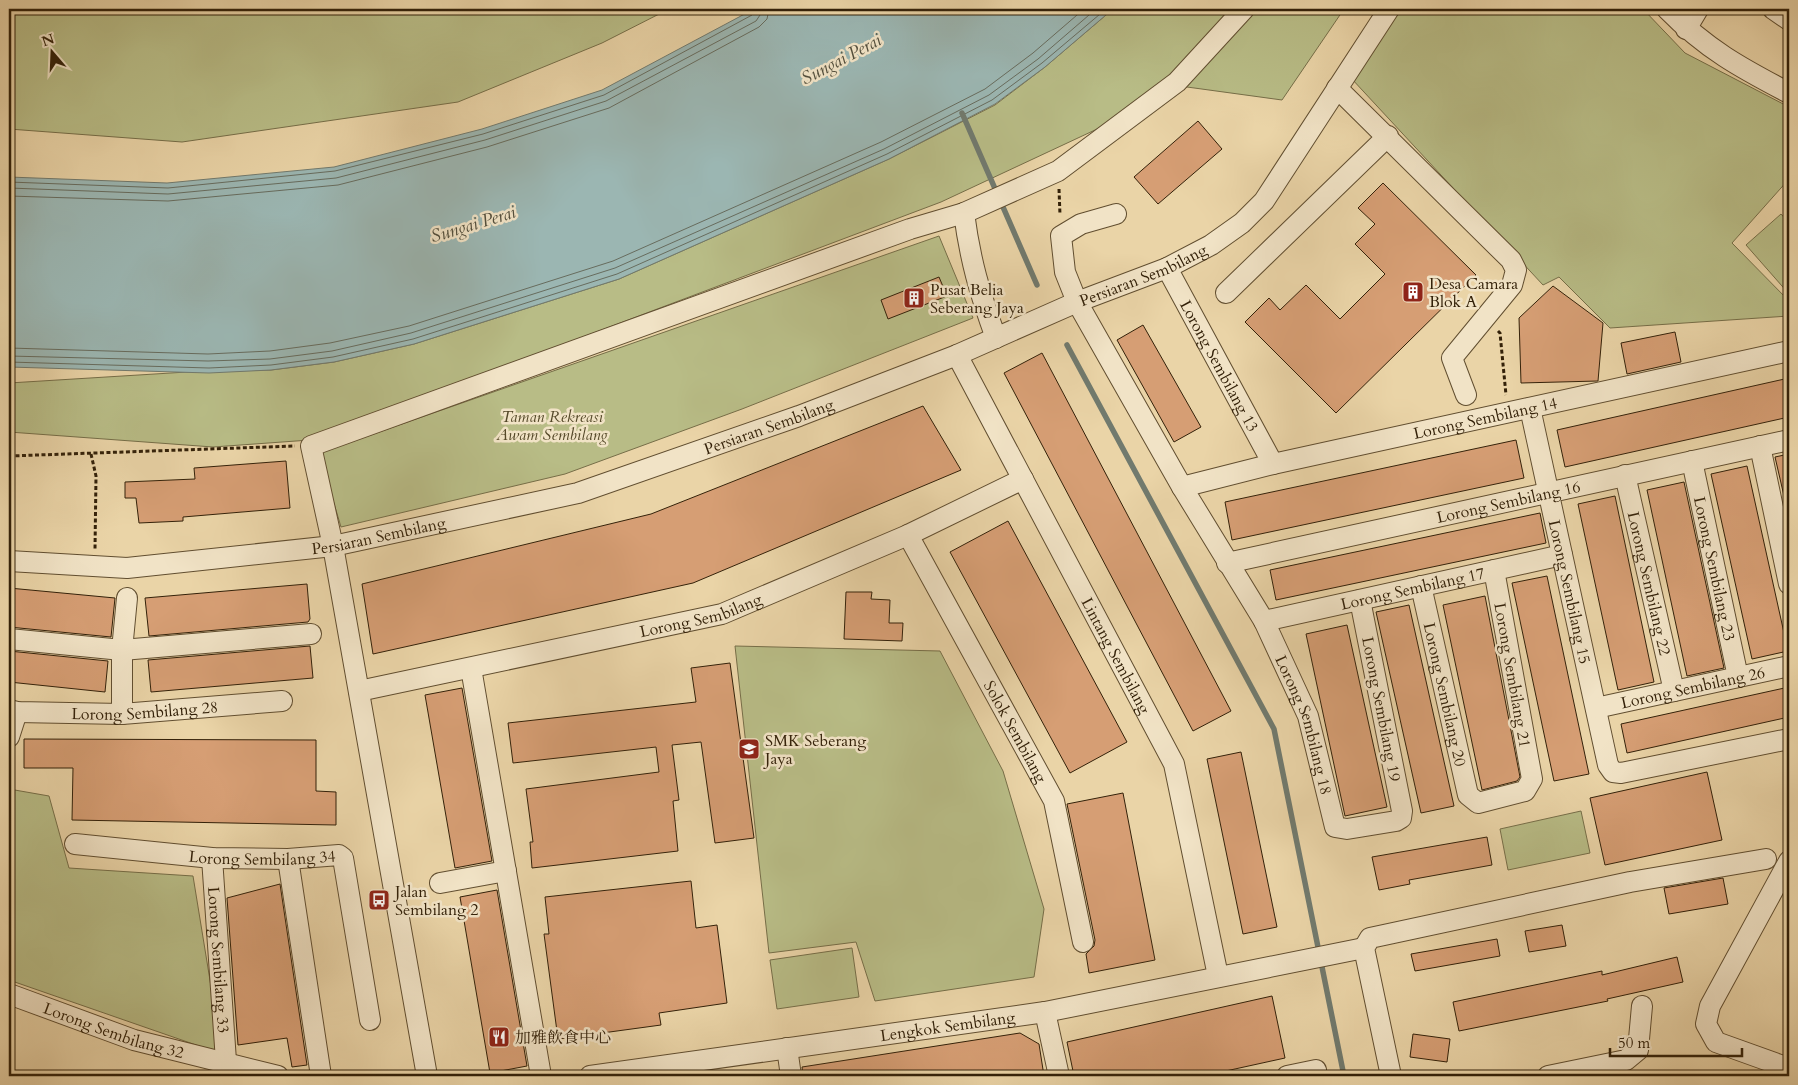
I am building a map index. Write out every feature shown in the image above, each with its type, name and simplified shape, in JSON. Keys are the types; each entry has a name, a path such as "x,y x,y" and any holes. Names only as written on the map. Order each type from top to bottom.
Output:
{"street":[{"path":"427,1076 333,546 310,446 891,236 964,213 1058,171 1177,82 1244,9"},
{"name":"Persiaran Sembilang","path":"9,561 94,567 160,566 333,546 578,493 799,416 957,355 1077,302 1167,268 1211,245 1242,224 1264,201 1389,9"},
{"path":"1667,9 1686,29 1731,63 1789,93"},
{"path":"1686,29 1698,9"},
{"path":"1772,9 1789,20"},
{"path":"1337,88 1388,136 1511,260 1516,270 1512,285 1452,358 1466,395"},
{"path":"1226,293 1388,136"},
{"path":"964,213 972,268 996,338"},
{"path":"1116,214 1081,224 1061,236 1065,272 1077,302 1182,487 1264,621"},
{"name":"Lorong Sembilang 13","path":"1167,268 1273,464"},
{"name":"Lorong Sembilang 14","path":"1182,487 1273,464 1789,351"},
{"name":"Lintang Sembilang","path":"957,355 1174,764 1218,976"},
{"name":"Lorong Sembilang 15","path":"1521,410 1548,492 1608,765 1613,772 1621,773 1789,739"},
{"name":"Lorong Sembilang 16","path":"1227,563 1789,440"},
{"path":"1760,446 1789,584"},
{"name":"Lorong Sembilang 23","path":"1692,461 1738,677"},
{"name":"Lorong Sembilang 22","path":"1625,475 1674,691"},
{"name":"Lorong Sembilang","path":"358,691 722,614 908,535 1023,479"},
{"name":"Solok Sembilang","path":"908,535 1054,801 1083,942"},
{"name":"Lorong Sembilang 17","path":"1264,621 1562,555"},
{"name":"Lorong Sembilang 21","path":"1472,801 1478,803 1526,790 1532,779 1494,570"},
{"name":"Lorong Sembilang 20","path":"1422,586 1468,795 1472,801"},
{"path":"122,714 122,650 127,598"},
{"name":"Lorong Sembilang 19","path":"1341,829 1401,818 1402,811 1360,600"},
{"name":"Lorong Sembilang 18","path":"1264,621 1308,716 1335,827 1341,829"},
{"path":"9,639 122,650 311,634"},
{"name":"Lorong Sembilang 26","path":"1596,708 1789,666"},
{"path":"471,668 541,1076"},
{"name":"Lorong Sembilang 28","path":"13,711 122,714 282,701"},
{"path":"9,738 13,711"},
{"name":"Lorong Sembilang 34","path":"75,844 212,858 288,859 339,855 343,858 370,1020"},
{"name":"Lorong Sembilang 33","path":"212,858 226,1061"},
{"path":"288,859 321,1076"},
{"path":"1392,1076 1364,948 1370,938 1630,882 1766,859"},
{"path":"1789,861 1710,1006 1706,1024 1716,1042 1780,1065 1789,1073"},
{"path":"440,883 506,871"},
{"name":"Lengkok Sembilang","path":"590,1076 1044,1012 1364,948"},
{"name":"Lorong Sembilang 32","path":"9,994 134,1040 226,1061 278,1076"},
{"path":"1548,1076 1626,1060 1638,1050 1642,1006"},
{"path":"1044,1012 1060,1076"},
{"path":"786,1048 791,1076"},
{"path":"1287,1076 1316,1070"}],"path":[{"path":"1058,171 1061,236"},
{"path":"1484,318 1500,333 1505,391 1521,410"},
{"path":"9,456 310,446"},
{"path":"91,454 96,476 94,567"}],"green space":[{"path":"9,9 148,9 169,14 170,9 669,9 602,43 458,102 182,142 9,129"},
{"path":"1113,9 1344,9 1282,100 1187,87 941,202 310,440 213,447 9,432 9,383 187,372 271,370 334,362 414,344 619,279 889,159 995,105 1045,67"},
{"path":"1400,9 1643,9 1685,53 1789,107 1789,179 1732,243 1789,301 1789,316 1610,328 1559,277 1543,285 1351,78"},
{"path":"1781,214 1789,223 1789,294 1746,245"},
{"name":"Taman Rekreasi Awam Sembilang","path":"939,236 973,318 742,409 565,474 341,527 319,453"},
{"path":"735,646 940,651 1003,771 1044,909 1034,977 875,1001 856,942 769,953"},
{"path":"9,789 49,796 69,868 193,876 222,1054 9,980"},
{"path":"1581,811 1590,853 1508,870 1500,829"},
{"path":"852,948 859,997 777,1009 770,960"}],"water":[{"name":"Sungai Perai","path":"754,9 1113,9 1045,67 995,104 889,159 619,279 414,344 334,362 271,370 209,373 9,367 9,177 167,183 334,167 482,129 602,90"}],"building":[{"path":"1198,121 1222,149 1158,204 1134,177"},
{"name":"Desa Camara Blok A","path":"1383,183 1476,275 1336,413 1245,322 1269,298 1280,310 1306,285 1340,319 1385,274 1355,244 1375,224 1358,208"},
{"name":"Pusat Belia Seberang Jaya","path":"939,277 947,296 888,319 881,300"},
{"path":"1553,286 1603,323 1598,381 1521,383 1519,318"},
{"path":"1143,325 1201,427 1174,442 1117,340"},
{"path":"1675,332 1681,362 1627,374 1621,343"},
{"path":"1042,353 1231,711 1193,731 1004,373"},
{"path":"1789,378 1789,417 1565,467 1557,430"},
{"path":"923,406 961,470 693,583 373,654 362,584 651,514"},
{"path":"1516,440 1524,478 1232,540 1225,502"},
{"path":"1789,454 1789,496 1784,496 1775,457"},
{"path":"286,461 290,508 183,517 183,521 139,523 136,498 125,498 125,482 195,479 194,468"},
{"path":"1747,466 1788,651 1752,659 1711,474"},
{"path":"1684,482 1724,668 1687,676 1647,490"},
{"path":"1615,496 1654,682 1618,690 1578,504"},
{"path":"1540,513 1546,543 1276,600 1270,570"},
{"path":"1008,521 1127,742 1070,773 950,552"},
{"path":"1547,576 1589,774 1554,781 1512,583"},
{"path":"307,584 310,619 308,622 149,636 145,598"},
{"path":"9,588 115,598 111,637 9,627"},
{"path":"846,592 872,592 871,599 890,600 889,623 903,623 902,641 844,639"},
{"path":"1485,596 1520,777 1517,781 1482,790 1443,605"},
{"path":"1409,605 1454,806 1421,813 1376,612"},
{"path":"1347,625 1387,807 1345,816 1306,634"},
{"path":"310,646 313,678 151,692 148,660"},
{"path":"9,651 108,661 105,692 9,682"},
{"path":"730,663 754,838 715,843 701,742 672,745 679,800 673,801 678,851 532,868 530,842 533,842 526,789 659,772 656,747 513,763 508,723 696,702 691,668"},
{"path":"1789,687 1789,717 1627,753 1621,724"},
{"path":"462,688 492,861 455,868 425,695"},
{"path":"24,739 316,740 316,791 336,792 336,825 72,820 73,768 24,768"},
{"path":"1241,752 1277,927 1243,934 1207,759"},
{"path":"1707,772 1722,840 1605,865 1590,798"},
{"path":"1123,793 1155,960 1089,973 1086,954 1094,946 1095,940 1067,804"},
{"path":"1487,837 1492,865 1409,880 1410,884 1379,890 1372,857"},
{"path":"1723,878 1728,904 1669,914 1664,888"},
{"path":"691,881 696,928 717,925 727,1003 659,1013 661,1025 558,1039 544,934 549,934 545,897"},
{"path":"280,884 307,1065 292,1067 287,1038 238,1045 227,898"},
{"path":"497,890 527,1066 490,1073 460,897"},
{"path":"1562,925 1566,946 1529,952 1525,931"},
{"path":"1497,939 1500,956 1415,971 1411,954"},
{"path":"1677,957 1683,982 1607,999 1608,1001 1459,1031 1453,1002 1602,971 1602,975"},
{"path":"1272,996 1285,1058 1203,1076 1074,1076 1067,1042"},
{"path":"1020,1033 1039,1044 1044,1076 803,1076 802,1067"},
{"path":"1413,1034 1450,1039 1447,1062 1410,1057"}],"waterway":[{"path":"962,113 1037,285"},
{"path":"1067,345 1274,729 1344,1076"}],"place":[{"name":"Desa Camara Blok A","path":"1413,292"},
{"name":"Pusat Belia Seberang Jaya","path":"914,298"},
{"name":"SMK Seberang Jaya","path":"749,749"},
{"name":"Jalan Sembilang 2","path":"379,900"},
{"name":"加雅飲食中心","path":"499,1037"}]}
